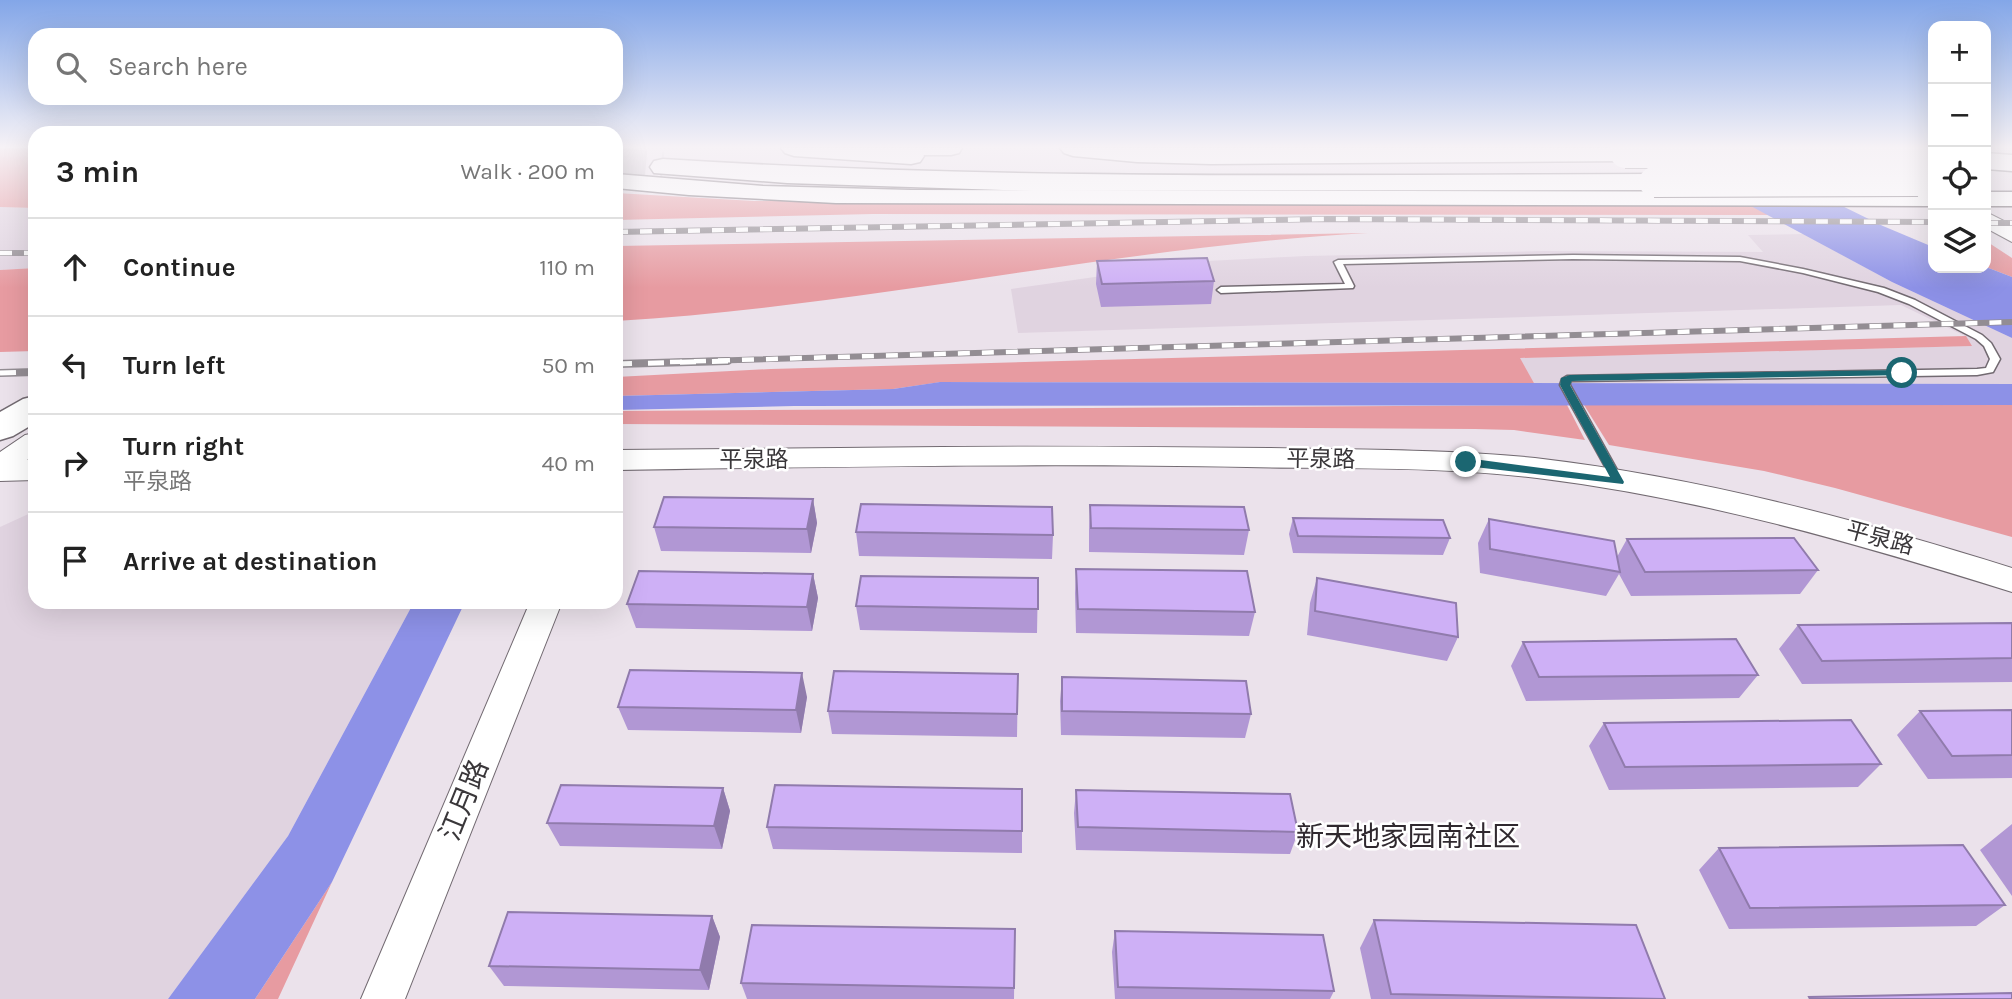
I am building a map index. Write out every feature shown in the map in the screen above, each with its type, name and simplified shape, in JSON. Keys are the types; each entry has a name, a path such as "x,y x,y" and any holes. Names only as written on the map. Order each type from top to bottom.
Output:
{"highway":[{"path":"0,429 28,414"}],"main road":[{"path":"831,195 911,195"},
{"path":"1883,195 1928,199"},
{"path":"1991,201 2012,199"}],"street":[{"path":"1991,204 2012,218"},
{"path":"1991,222 2012,235"},
{"path":"0,446 28,428"},
{"path":"0,487 28,451"},
{"name":"平泉路","path":"623,460 1156,456 1439,461 1545,471 1783,512 1925,550 2012,580"},
{"name":"江月路","path":"383,999 543,609"}],"lane":[{"path":"1221,290 1350,286 1338,262 1573,257 1740,260 1803,271 1881,290 1902,298 1979,337 1988,345 1995,359 1990,370 1976,372 1570,378 1565,381 1565,385 1619,482"}],"shaded area":[{"path":"0,195 28,195 28,208 0,207"},
{"path":"623,195 754,201 1751,204 1770,215 873,214 623,220"},
{"path":"0,207 28,208 28,268 0,270"},
{"path":"1368,233 1180,251 804,303 623,320 623,246"},
{"path":"1804,234 1892,282 2012,338 2012,384 1534,383 1519,358 1971,346 1965,336 1901,305 1018,333 1011,289 1207,261 1306,256 1545,251 1763,252 1748,235"},
{"path":"1991,244 2012,258 2012,277 1991,269"},
{"path":"28,268 28,351 0,352 0,270"},
{"path":"1966,336 1972,346 1520,358 1534,383 941,382 893,389 623,396 623,377 771,369"},
{"path":"1567,405 1585,440 1514,430 1475,429 623,424 623,411"},
{"path":"1584,405 2012,405 2012,537 1764,471 1609,445"},
{"path":"28,514 28,609 410,609 288,836 168,999 0,999 0,527"},
{"path":"332,882 278,999 255,999"}],"water":[{"path":"1730,195 1819,195 1928,245 1928,273 1991,273 1991,269 2012,277 2012,338 1892,282"},
{"path":"940,382 2012,384 2012,405 794,406 623,410 623,396 893,389"},
{"path":"410,609 462,609 332,882 255,999 168,999 288,836"}],"building":[{"path":"1207,258 1214,281 1102,284 1097,261"},
{"path":"664,497 813,499 807,529 654,527"},
{"path":"861,504 1052,507 1053,535 856,532"},
{"path":"1090,505 1244,507 1249,530 1091,528"},
{"path":"1293,518 1443,520 1450,538 1298,536"},
{"path":"1489,519 1614,541 1620,572 1490,549"},
{"path":"1794,538 1818,570 1645,572 1627,539"},
{"path":"1076,569 1247,571 1255,612 1078,609"},
{"path":"639,571 813,574 807,607 627,604"},
{"path":"861,576 1038,578 1038,609 856,606"},
{"path":"1317,578 1456,603 1458,637 1315,611"},
{"path":"2012,623 2012,658 1822,661 1798,625"},
{"path":"1736,639 1758,675 1539,677 1523,642"},
{"path":"630,670 802,673 796,710 618,707"},
{"path":"834,671 1018,674 1017,714 828,711"},
{"path":"1062,677 1246,681 1251,714 1062,711"},
{"path":"2012,710 2012,755 1952,756 1920,711"},
{"path":"1851,720 1881,764 1625,767 1604,723"},
{"path":"561,785 723,788 714,826 547,823"},
{"path":"775,785 1022,789 1022,831 767,827"},
{"path":"1076,790 1290,794 1298,832 1078,827"},
{"path":"1963,845 2005,905 1750,908 1719,848"},
{"path":"508,912 712,916 700,970 489,966"},
{"path":"1374,920 1636,925 1665,999 1391,994"},
{"path":"752,925 1015,929 1014,988 741,983"},
{"path":"1115,931 1323,935 1334,991 1118,987"},
{"path":"2012,993 2012,999 1809,997"}],"railway":[{"path":"623,232 1328,219 1928,222"},
{"path":"1991,223 2012,223"},
{"path":"0,253 28,253"},
{"path":"670,362 2012,322"},
{"path":"623,364 728,361"},
{"path":"0,373 28,372"}],"district":[{"name":"新天地家园南社区","path":"1408,836"}],"route":[{"path":"1466,462 1619,482 1565,385 1565,381 1570,378 1902,373"}]}
